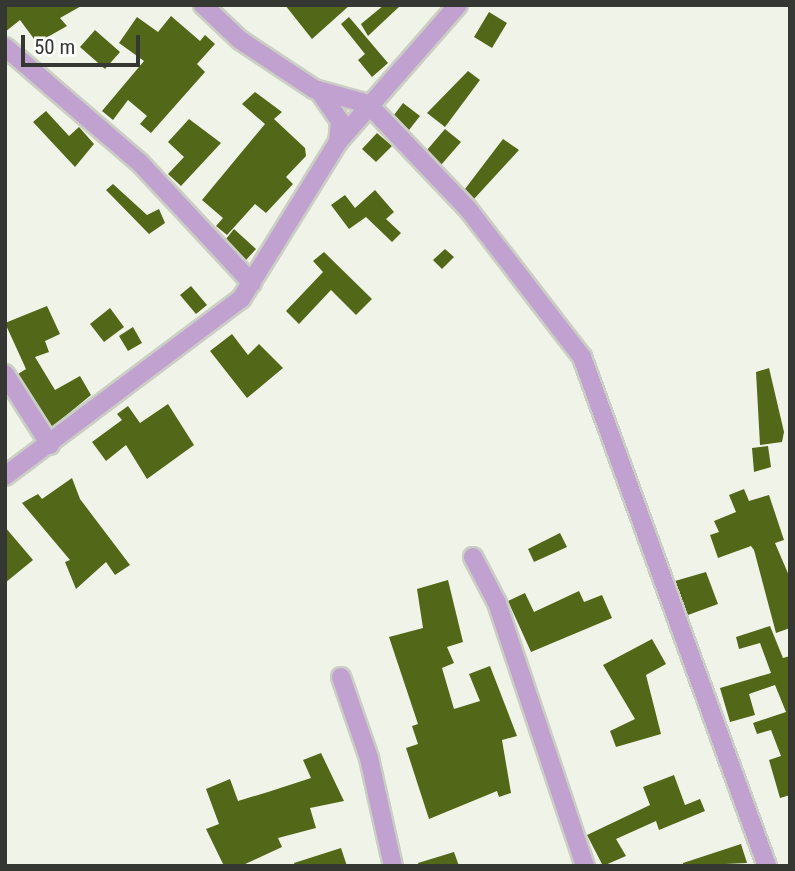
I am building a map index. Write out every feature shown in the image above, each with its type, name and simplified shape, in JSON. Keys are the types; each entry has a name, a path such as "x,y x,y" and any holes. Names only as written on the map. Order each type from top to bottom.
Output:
{"street":[{"path":"203,5 270,61 319,91 368,104 468,209 582,357 767,866"},
{"path":"5,476 50,445 127,382 224,316 253,283 338,142 368,104 458,5"},
{"path":"5,47 140,163 253,283"},
{"path":"319,91 340,121 338,142"},
{"path":"5,374 50,445"},
{"path":"473,557 497,603 585,866"},
{"path":"341,677 369,758 393,866"}],"building":[{"path":"5,5 83,5 60,18 67,26 37,43 20,20 5,32"},
{"path":"285,5 350,5 312,39"},
{"path":"384,5 401,5 368,36 361,24"},
{"path":"489,12 507,23 492,48 474,37"},
{"path":"171,16 200,41 205,35 215,44 197,64 205,72 151,133 140,124 147,116 128,100 113,120 102,111 144,61 119,43 137,17 158,32"},
{"path":"349,17 388,63 372,77 358,60 365,54 341,24"},
{"path":"95,30 120,52 105,69 80,47"},
{"path":"468,71 480,80 445,127 427,113"},
{"path":"255,92 282,112 274,119 305,148 306,156 286,177 293,184 266,213 255,204 227,235 216,226 223,218 202,200 265,124 242,104"},
{"path":"403,103 420,116 409,130 394,115"},
{"path":"46,111 69,136 79,127 94,144 75,167 33,122"},
{"path":"189,119 221,143 181,186 168,174 184,157 168,142"},
{"path":"445,129 461,142 441,165 427,150"},
{"path":"377,133 392,146 376,162 362,149"},
{"path":"503,139 519,150 474,199 465,189"},
{"path":"113,184 147,215 159,209 165,223 149,234 106,190"},
{"path":"375,190 394,212 386,219 401,233 392,242 366,217 349,229 331,205 345,195 355,208"},
{"path":"234,229 256,249 246,260 226,239"},
{"path":"445,249 454,257 442,269 433,260"},
{"path":"324,252 372,299 356,315 331,290 299,324 286,311 323,272 313,261"},
{"path":"191,286 207,305 196,314 180,295"},
{"path":"47,306 60,334 45,341 49,352 35,357 55,390 80,376 91,395 52,427 18,374 26,369 5,323"},
{"path":"110,308 124,327 104,342 90,324"},
{"path":"133,327 142,343 128,351 119,336"},
{"path":"232,334 248,355 259,344 283,368 247,398 210,351"},
{"path":"769,368 784,432 782,442 760,445 756,372"},
{"path":"168,404 194,445 147,479 126,445 106,461 92,442 122,420 117,414 128,406 140,423"},
{"path":"768,446 771,467 754,472 752,448"},
{"path":"72,478 80,499 130,565 115,575 106,562 76,589 65,562 70,560 22,503 38,494 42,499"},
{"path":"744,489 749,501 769,495 784,540 775,543 790,578 790,628 776,633 754,550 751,546 718,558 710,535 719,532 714,521 736,512 729,495"},
{"path":"5,527 33,560 5,583"},
{"path":"560,533 567,547 534,562 528,549"},
{"path":"706,572 718,604 688,615 675,581"},
{"path":"448,580 463,642 447,647 454,663 442,668 454,709 480,701 469,674 490,666 517,736 502,740 511,793 499,797 497,791 429,819 406,748 418,744 412,726 418,724 389,637 423,628 417,589"},
{"path":"579,591 584,602 602,595 612,618 531,652 508,601 525,593 534,612"},
{"path":"770,626 783,658 790,656 790,795 780,798 769,760 781,756 771,730 757,734 753,723 786,712 775,685 749,694 755,715 730,722 720,688 771,673 760,643 739,649 736,637"},
{"path":"652,639 666,664 646,675 661,734 616,747 610,731 635,719 603,665"},
{"path":"321,753 344,801 310,808 316,828 278,838 282,847 241,866 224,866 206,829 219,824 206,789 230,779 238,801 268,792 311,778 303,760"},
{"path":"674,775 685,805 700,799 705,811 659,830 656,821 616,839 626,856 603,866 587,835 650,805 643,787"},
{"path":"741,844 747,863 683,866 683,863"},
{"path":"341,848 347,866 295,866 294,863"},
{"path":"454,852 459,866 419,866 418,863"}]}
